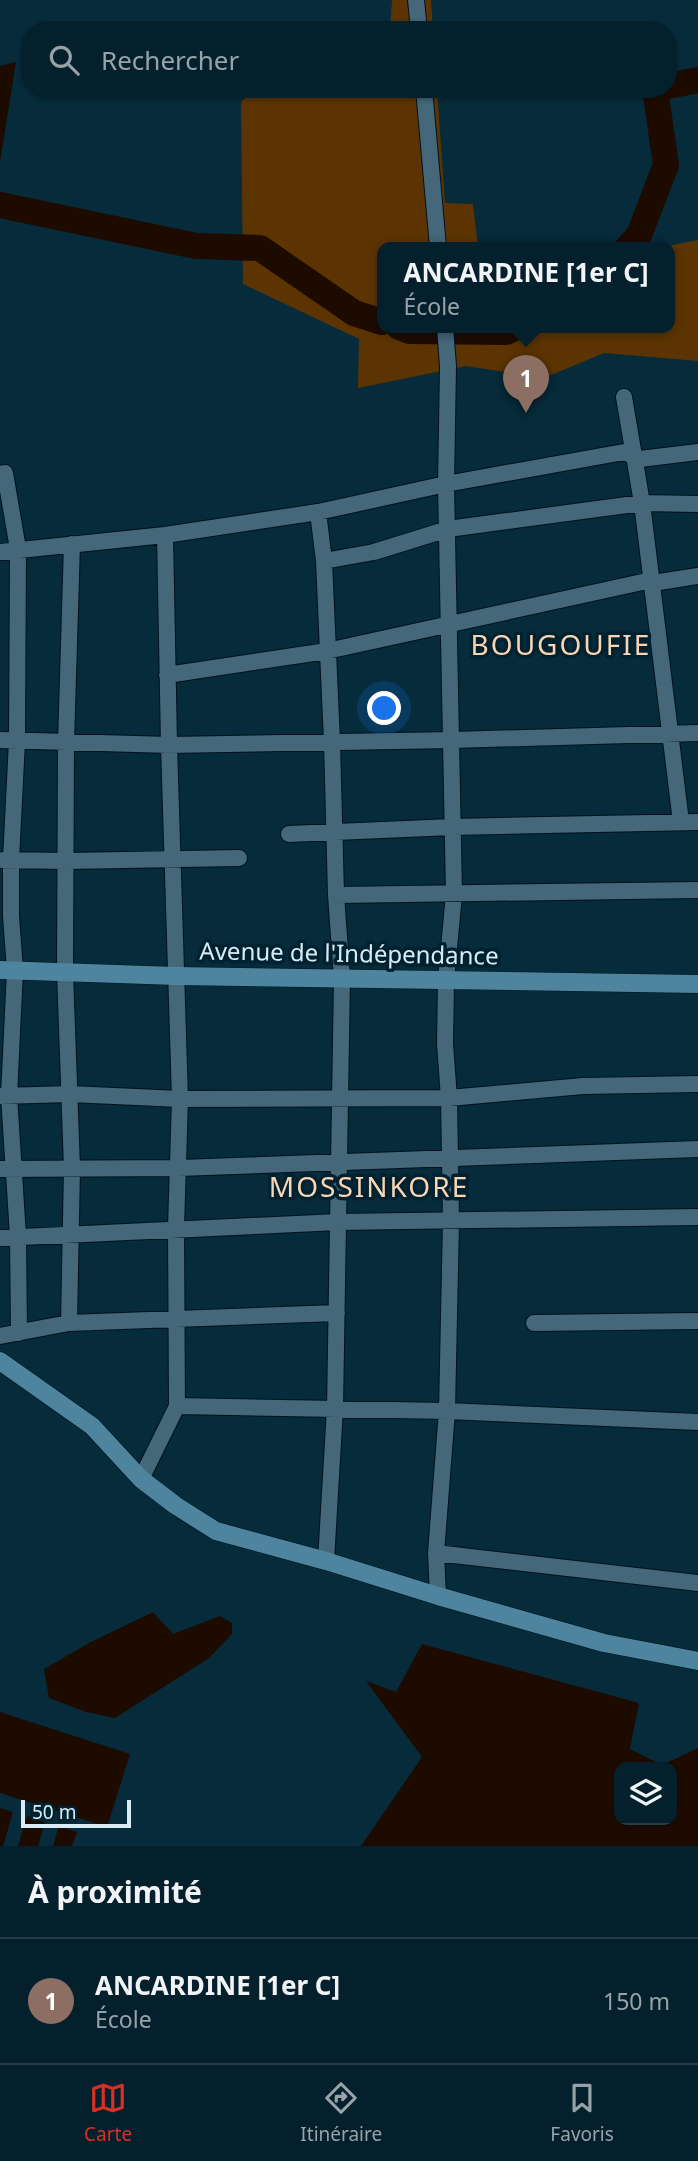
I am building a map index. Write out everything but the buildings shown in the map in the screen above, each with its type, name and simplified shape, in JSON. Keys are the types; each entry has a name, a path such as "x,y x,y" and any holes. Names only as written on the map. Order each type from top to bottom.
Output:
{"main road":[{"name":"Avenue de l'Indépendance","path":"8,970 176,976 698,984"},
{"path":"0,1361 92,1426 141,1479 216,1531 604,1643 698,1661"}],"street":[{"path":"416,0 417,21"},
{"path":"425,98 438,242"},
{"path":"438,1596 436,1553 447,1411 451,1221 449,1098 445,1044 446,980 454,894 445,333"},
{"path":"624,397 653,583 681,822"},
{"path":"0,552 165,535 318,512 446,484 624,452 640,459 698,452"},
{"path":"0,474 5,473 18,549 17,741 5,860 11,916 4,1096 7,1169 18,1236 19,1333"},
{"path":"324,561 373,552 448,529 642,503 698,504"},
{"path":"318,512 324,561 336,895 342,978 335,1408 326,1561"},
{"path":"141,1479 177,1406 176,1228 180,1099 165,535"},
{"path":"69,1323 72,1168 65,972 66,743 72,544"},
{"path":"167,674 327,651 647,581 653,583 698,576"},
{"path":"0,740 169,745 698,733"},
{"path":"289,834 452,827 698,822"},
{"path":"5,860 239,858"},
{"path":"336,895 698,890"},
{"path":"4,1096 70,1094 180,1099 449,1098 583,1086 698,1084"},
{"path":"7,1169 179,1168 698,1149"},
{"path":"0,1238 338,1222 698,1217"},
{"path":"0,1336 69,1323 337,1313"},
{"path":"534,1322 698,1321"},
{"path":"177,1406 447,1411 698,1422"},
{"path":"436,1553 698,1583"}],"shaded area":[{"path":"392,0 431,0 432,21 391,21"},
{"path":"16,62 0,162 0,66"},
{"path":"246,98 438,98 445,203 473,204 477,242 377,242 377,333 675,333 675,245 698,240 698,361 604,353 544,378 466,366 358,388 359,339 243,284 241,102"},
{"path":"153,1612 173,1634 220,1616 232,1623 232,1634 209,1658 115,1718 86,1712 49,1698 44,1669 89,1643"},
{"path":"422,1644 639,1703 630,1749 656,1762 614,1762 614,1825 677,1825 677,1762 668,1762 698,1748 698,1846 361,1846 422,1757 366,1681 396,1692"},
{"path":"0,1712 130,1754 107,1827 0,1793"},
{"path":"0,1808 13,1812 3,1846 0,1846"},
{"path":"27,1816 45,1822 38,1846 18,1846"},
{"path":"59,1826 77,1832 72,1846 53,1846"}],"waterway":[{"path":"677,84 698,80"},
{"path":"633,242 639,235 666,165 656,98"},
{"path":"0,205 196,246 260,248 354,313 377,320"}],"place":[{"name":"ANCARDINE [1er C]","path":"526,413"}],"district":[{"name":"BOUGOUFIE","path":"561,645"},
{"name":"MOSSINKORE","path":"369,1187"}]}
